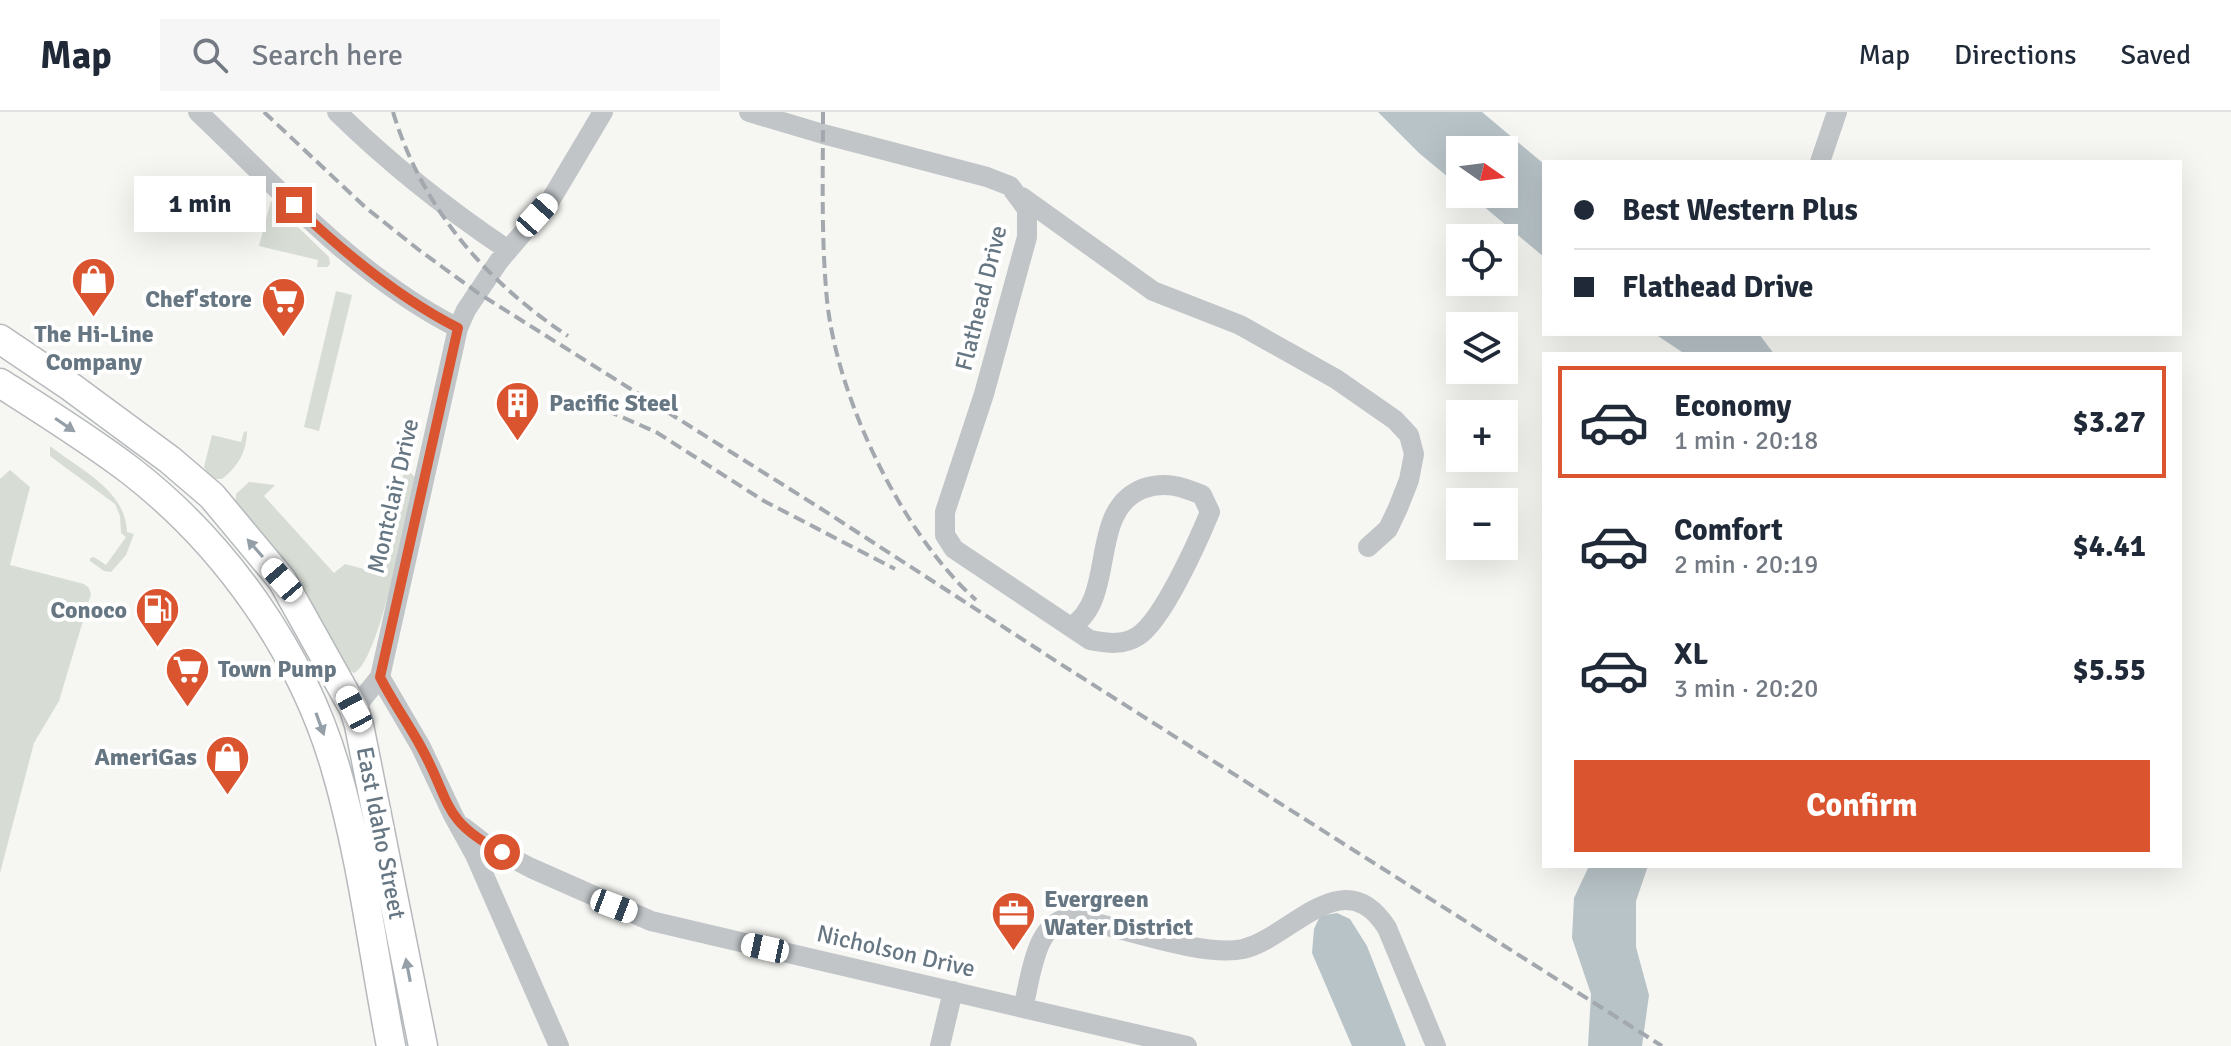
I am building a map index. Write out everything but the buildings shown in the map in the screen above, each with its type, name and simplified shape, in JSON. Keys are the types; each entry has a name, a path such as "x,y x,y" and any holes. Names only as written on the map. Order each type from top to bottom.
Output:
{"highway":[{"name":"East Idaho Street","path":"0,339 170,460 212,496 282,580 354,709 369,764 423,1046"},
{"name":"East Idaho Street","path":"0,383 106,453 164,499 220,558 287,653 319,719 345,803 391,1046"}],"street":[{"path":"198,112 315,225 379,279 429,313 458,328 466,310 508,250 550,201 573,166 600,112"},
{"path":"337,112 416,184 508,250"},
{"path":"749,112 1010,186 1153,291 1240,325 1336,379 1402,427 1409,435 1414,454 1409,480 1388,529 1368,547"},
{"path":"1821,160 1837,112"},
{"name":"Flathead Drive","path":"1010,186 1027,209 1027,237 984,394 945,512 945,535 954,549 1071,627"},
{"name":"Montclair Drive","path":"354,709 380,677 458,328"},
{"path":"1157,483 1183,487 1202,495 1210,512 1202,533 1157,616 1139,636 1114,645 1090,640 1071,627 1091,606 1108,536 1120,506 1136,492 1157,483"},
{"path":"380,677 421,747 500,907 559,1046"},
{"name":"Nicholson Drive","path":"453,815 468,833 531,868 651,921 1187,1046"},
{"path":"1023,1008 1046,932 1059,920 1074,918 1195,947 1231,951 1262,942 1320,906 1348,901 1372,911 1387,928 1436,1046"},
{"path":"940,1046 953,991"}],"shaded area":[{"path":"1378,112 1482,112 1511,136 1446,136 1446,175"},
{"path":"1518,142 1542,162 1542,255 1518,235 1518,224 1505,224 1486,208 1518,208"},
{"path":"271,201 329,257 327,267 317,267 318,260 259,246"},
{"path":"336,291 352,295 319,431 304,427"},
{"path":"1658,336 1760,336 1772,352 1682,352"},
{"path":"247,431 237,464 222,479 211,479 204,467 212,435 241,442"},
{"path":"50,446 110,492 125,517 127,532 134,534 126,555 111,572 104,571 90,558 94,557 106,565 126,537 121,533 120,516 115,504 50,456"},
{"path":"405,468 415,477 391,583 373,642 364,663 354,673 339,657 312,605 292,575 235,504 236,494 249,482 275,485 264,496 334,573 345,564 379,573"},
{"path":"10,470 30,487 10,565 84,584 91,594 59,701 34,743 0,873 0,479"},
{"path":"1588,868 1647,868 1636,901 1636,947 1649,995 1642,1046 1588,1046 1591,994 1572,938 1574,898"},
{"path":"1337,913 1350,919 1367,946 1406,1046 1352,1046 1312,953 1314,929 1320,916"}],"railway":[{"path":"264,112 365,207 478,293 1662,1046"},
{"path":"393,112 421,180 460,239 510,291 568,336"},
{"path":"823,112 825,277 833,338 844,379 859,421 899,502 923,539 976,600"},
{"path":"590,403 656,432 764,501 895,569"}],"place":[{"name":"The Hi-Line Company","path":"94,319"},
{"name":"Chef'store","path":"283,338"},
{"name":"Pacific Steel","path":"518,442"},
{"name":"Conoco","path":"158,649"},
{"name":"Town Pump","path":"187,708"},
{"name":"AmeriGas","path":"228,796"},
{"name":"Evergreen Water District","path":"1013,952"}],"route":[{"path":"294,205 379,279 429,313 458,328 380,677 421,747 453,815 468,833 502,852"}]}
